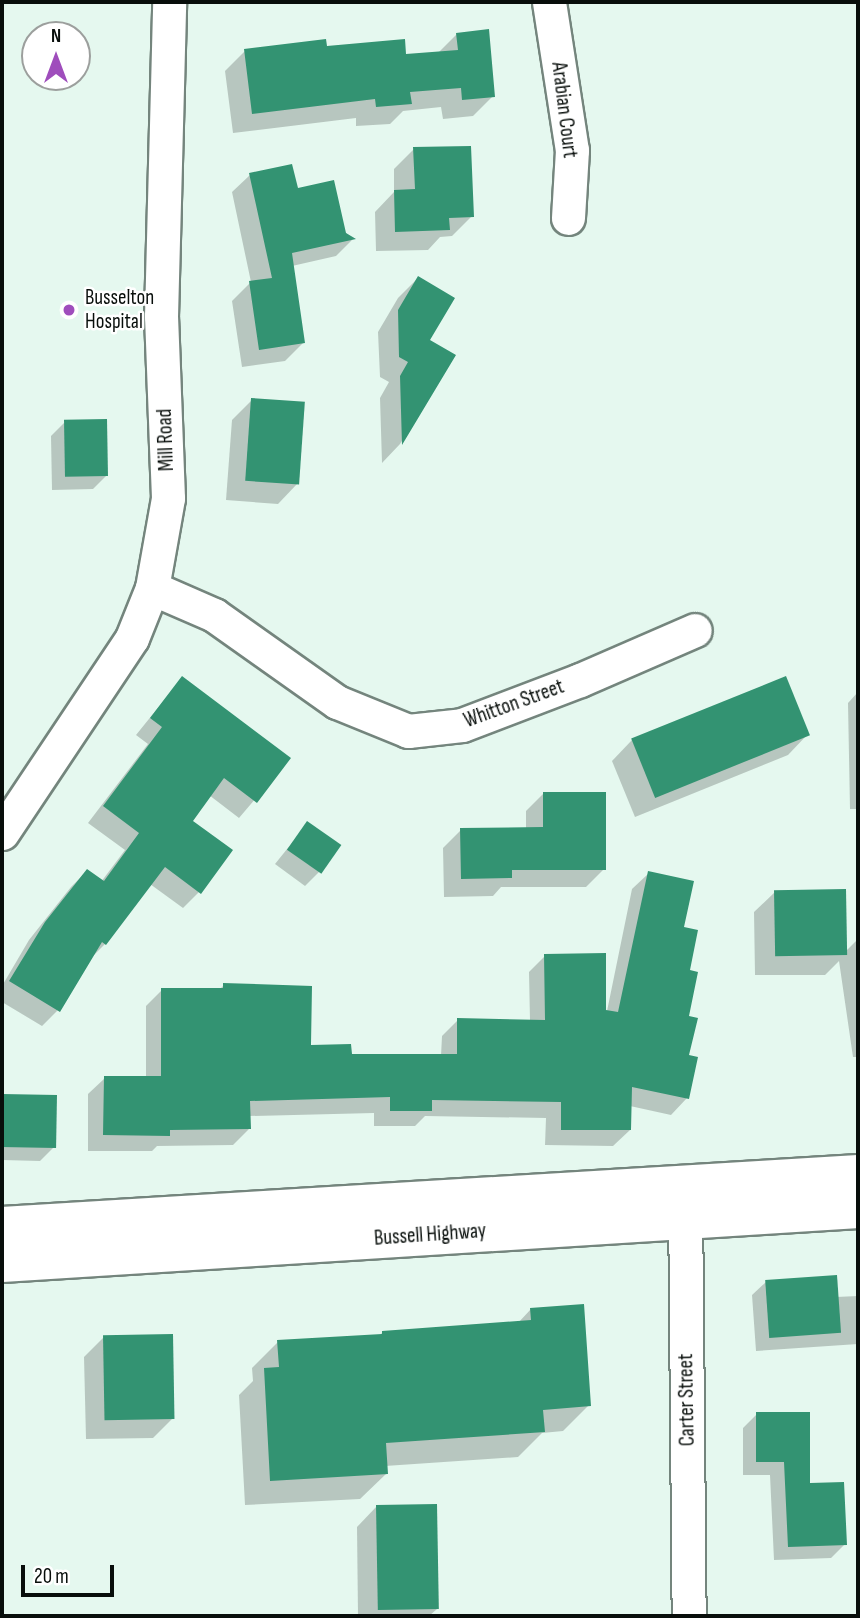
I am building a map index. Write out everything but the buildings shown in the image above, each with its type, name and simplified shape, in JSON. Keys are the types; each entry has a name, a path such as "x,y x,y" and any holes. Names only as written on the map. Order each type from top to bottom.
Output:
{"main road":[{"name":"Bussell Highway","path":"2,1263 685,1201 858,1174"},
{"name":"Bussell Highway","path":"2,1226 685,1201 858,1209"}],"street":[{"name":"Mill Road","path":"2,833 127,647 152,588 168,498 161,316 169,2"},
{"name":"Arabian Court","path":"549,2 572,150 568,218"},
{"name":"Whitton Street","path":"152,588 214,615 337,702 408,731 462,725 580,680 695,630"},
{"name":"Carter Street","path":"685,1201 689,1616"}],"place":[{"name":"Busselton Hospital","path":"69,310"}]}
